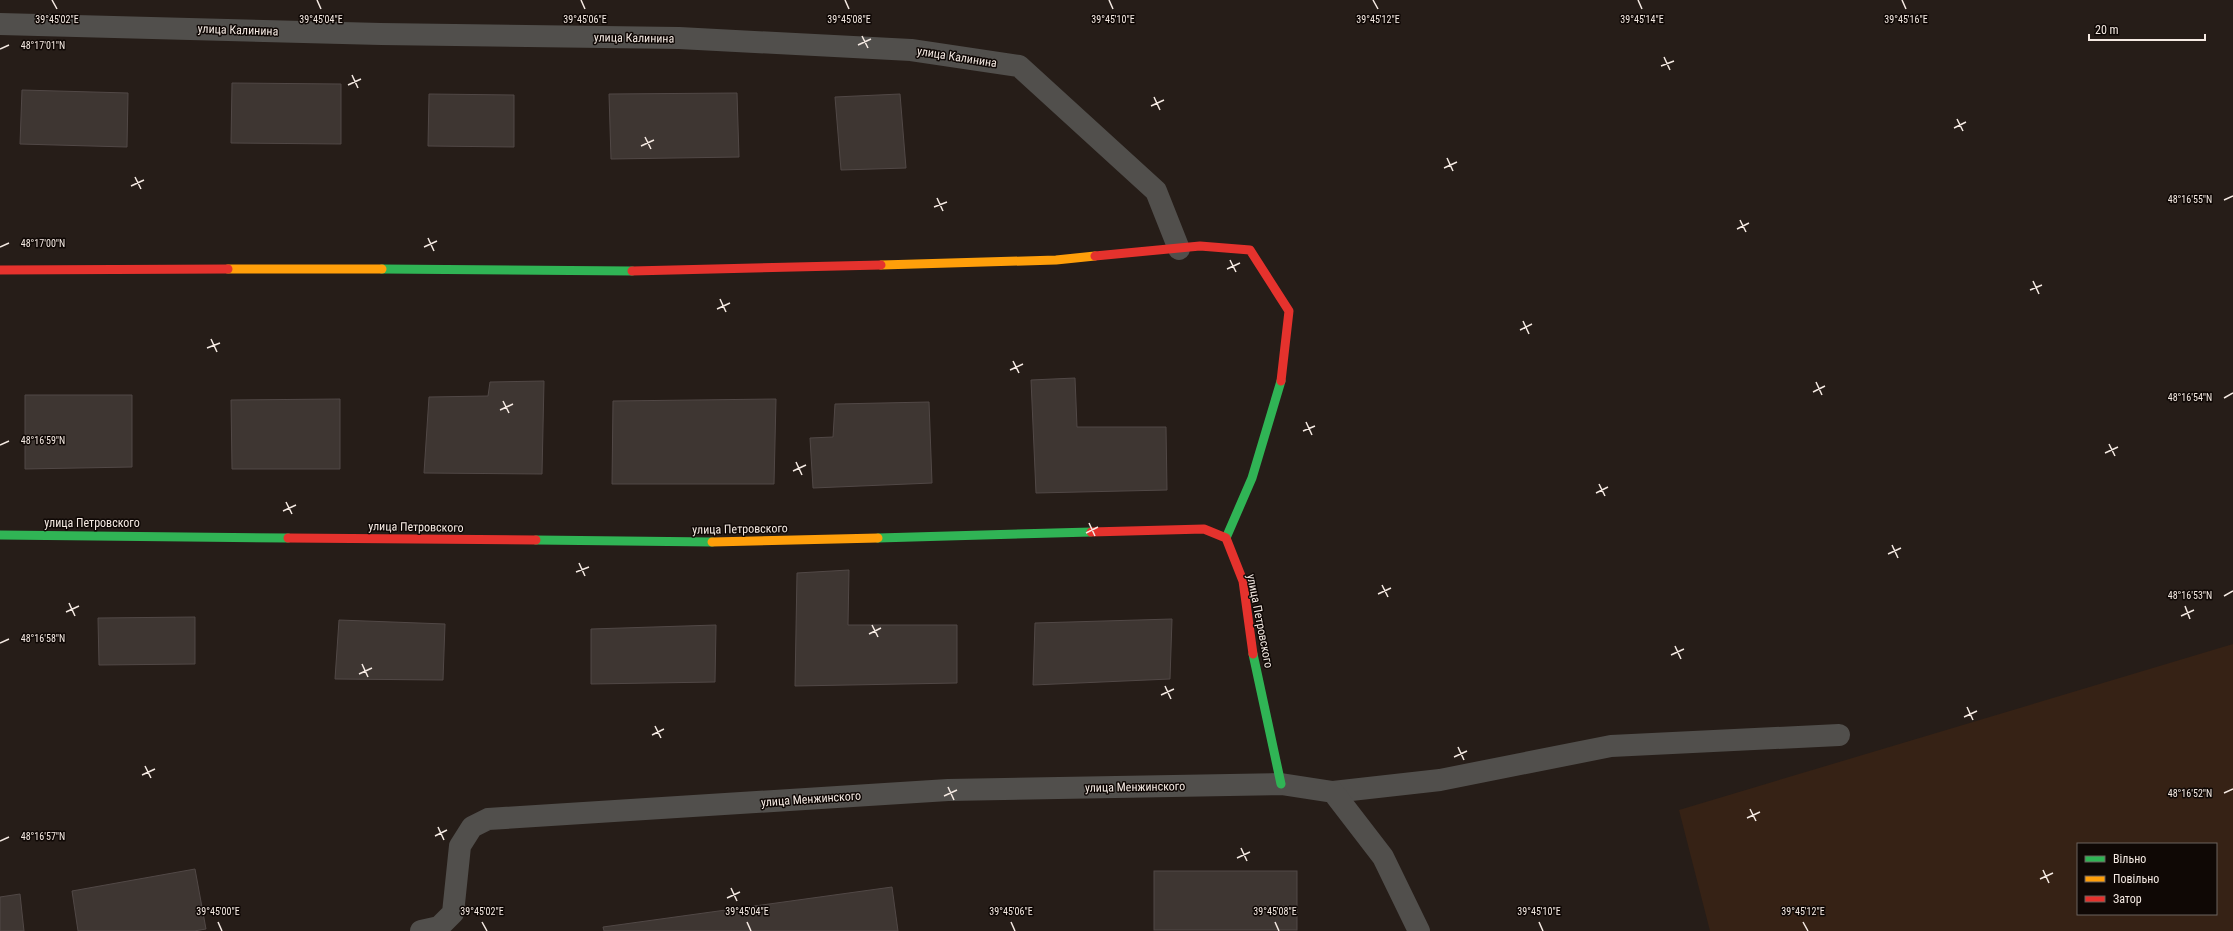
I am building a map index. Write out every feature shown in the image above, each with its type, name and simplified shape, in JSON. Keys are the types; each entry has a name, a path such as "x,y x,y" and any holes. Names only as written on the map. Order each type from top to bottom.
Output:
{"street":[{"name":"улица Калинина","path":"0,24 381,34 679,38 911,50 1020,66 1156,191 1179,249"},
{"path":"0,270 337,269 671,271 1056,260 1200,246 1250,250 1289,311 1282,376 1252,478 1226,538"},
{"name":"улица Петровского","path":"0,535 728,542 1204,529 1226,538 1243,582 1254,658 1281,784"},
{"name":"улица Менжинского","path":"421,931 439,927 453,913 460,846 472,827 488,819 948,790 1281,784 1333,792 1440,780 1612,746 1838,735"},
{"path":"1333,792 1383,857 1418,931"}],"shaded area":[{"path":"2233,644 2233,931 1710,931 1679,810"}],"building":[{"path":"232,83 341,84 341,144 231,143"},
{"path":"22,90 128,93 127,147 20,144"},
{"path":"737,93 739,157 611,159 609,94"},
{"path":"429,94 514,95 514,147 428,146"},
{"path":"900,94 906,168 841,170 835,97"},
{"path":"1075,378 1077,427 1166,427 1167,490 1036,493 1031,380"},
{"path":"544,381 542,474 424,473 429,397 488,396 490,382"},
{"path":"25,395 132,395 132,467 25,469"},
{"path":"340,399 340,469 232,469 231,400"},
{"path":"776,399 774,484 612,484 613,401"},
{"path":"929,402 932,483 813,488 810,438 833,437 835,404"},
{"path":"849,570 848,625 957,625 957,683 795,686 797,573"},
{"path":"195,617 195,664 99,665 98,618"},
{"path":"1172,619 1170,679 1033,685 1035,623"},
{"path":"339,620 445,624 443,680 335,679"},
{"path":"716,625 715,682 591,684 591,629"},
{"path":"195,869 206,929 194,931 78,931 72,891"},
{"path":"1154,871 1297,871 1297,930 1154,930"},
{"path":"892,887 898,931 604,931 603,927"},
{"path":"20,894 24,931 0,931 0,897"}],"traffic: fast":[{"path":"382,269 632,271"},
{"path":"1226,538 1252,478 1281,381"},
{"path":"878,538 1091,532"},
{"path":"0,535 288,538"},
{"path":"536,540 712,542"},
{"path":"1253,654 1281,784"}],"traffic: slow":[{"path":"881,265 1056,260 1095,256"},
{"path":"228,269 382,269"},
{"path":"712,542 878,538"}],"traffic: jam":[{"path":"1095,256 1200,246 1250,250 1289,311 1281,381"},
{"path":"632,271 881,265"},
{"path":"0,270 228,269"},
{"path":"1091,532 1204,529 1226,538 1243,581 1253,654"},
{"path":"288,538 536,540"}]}
